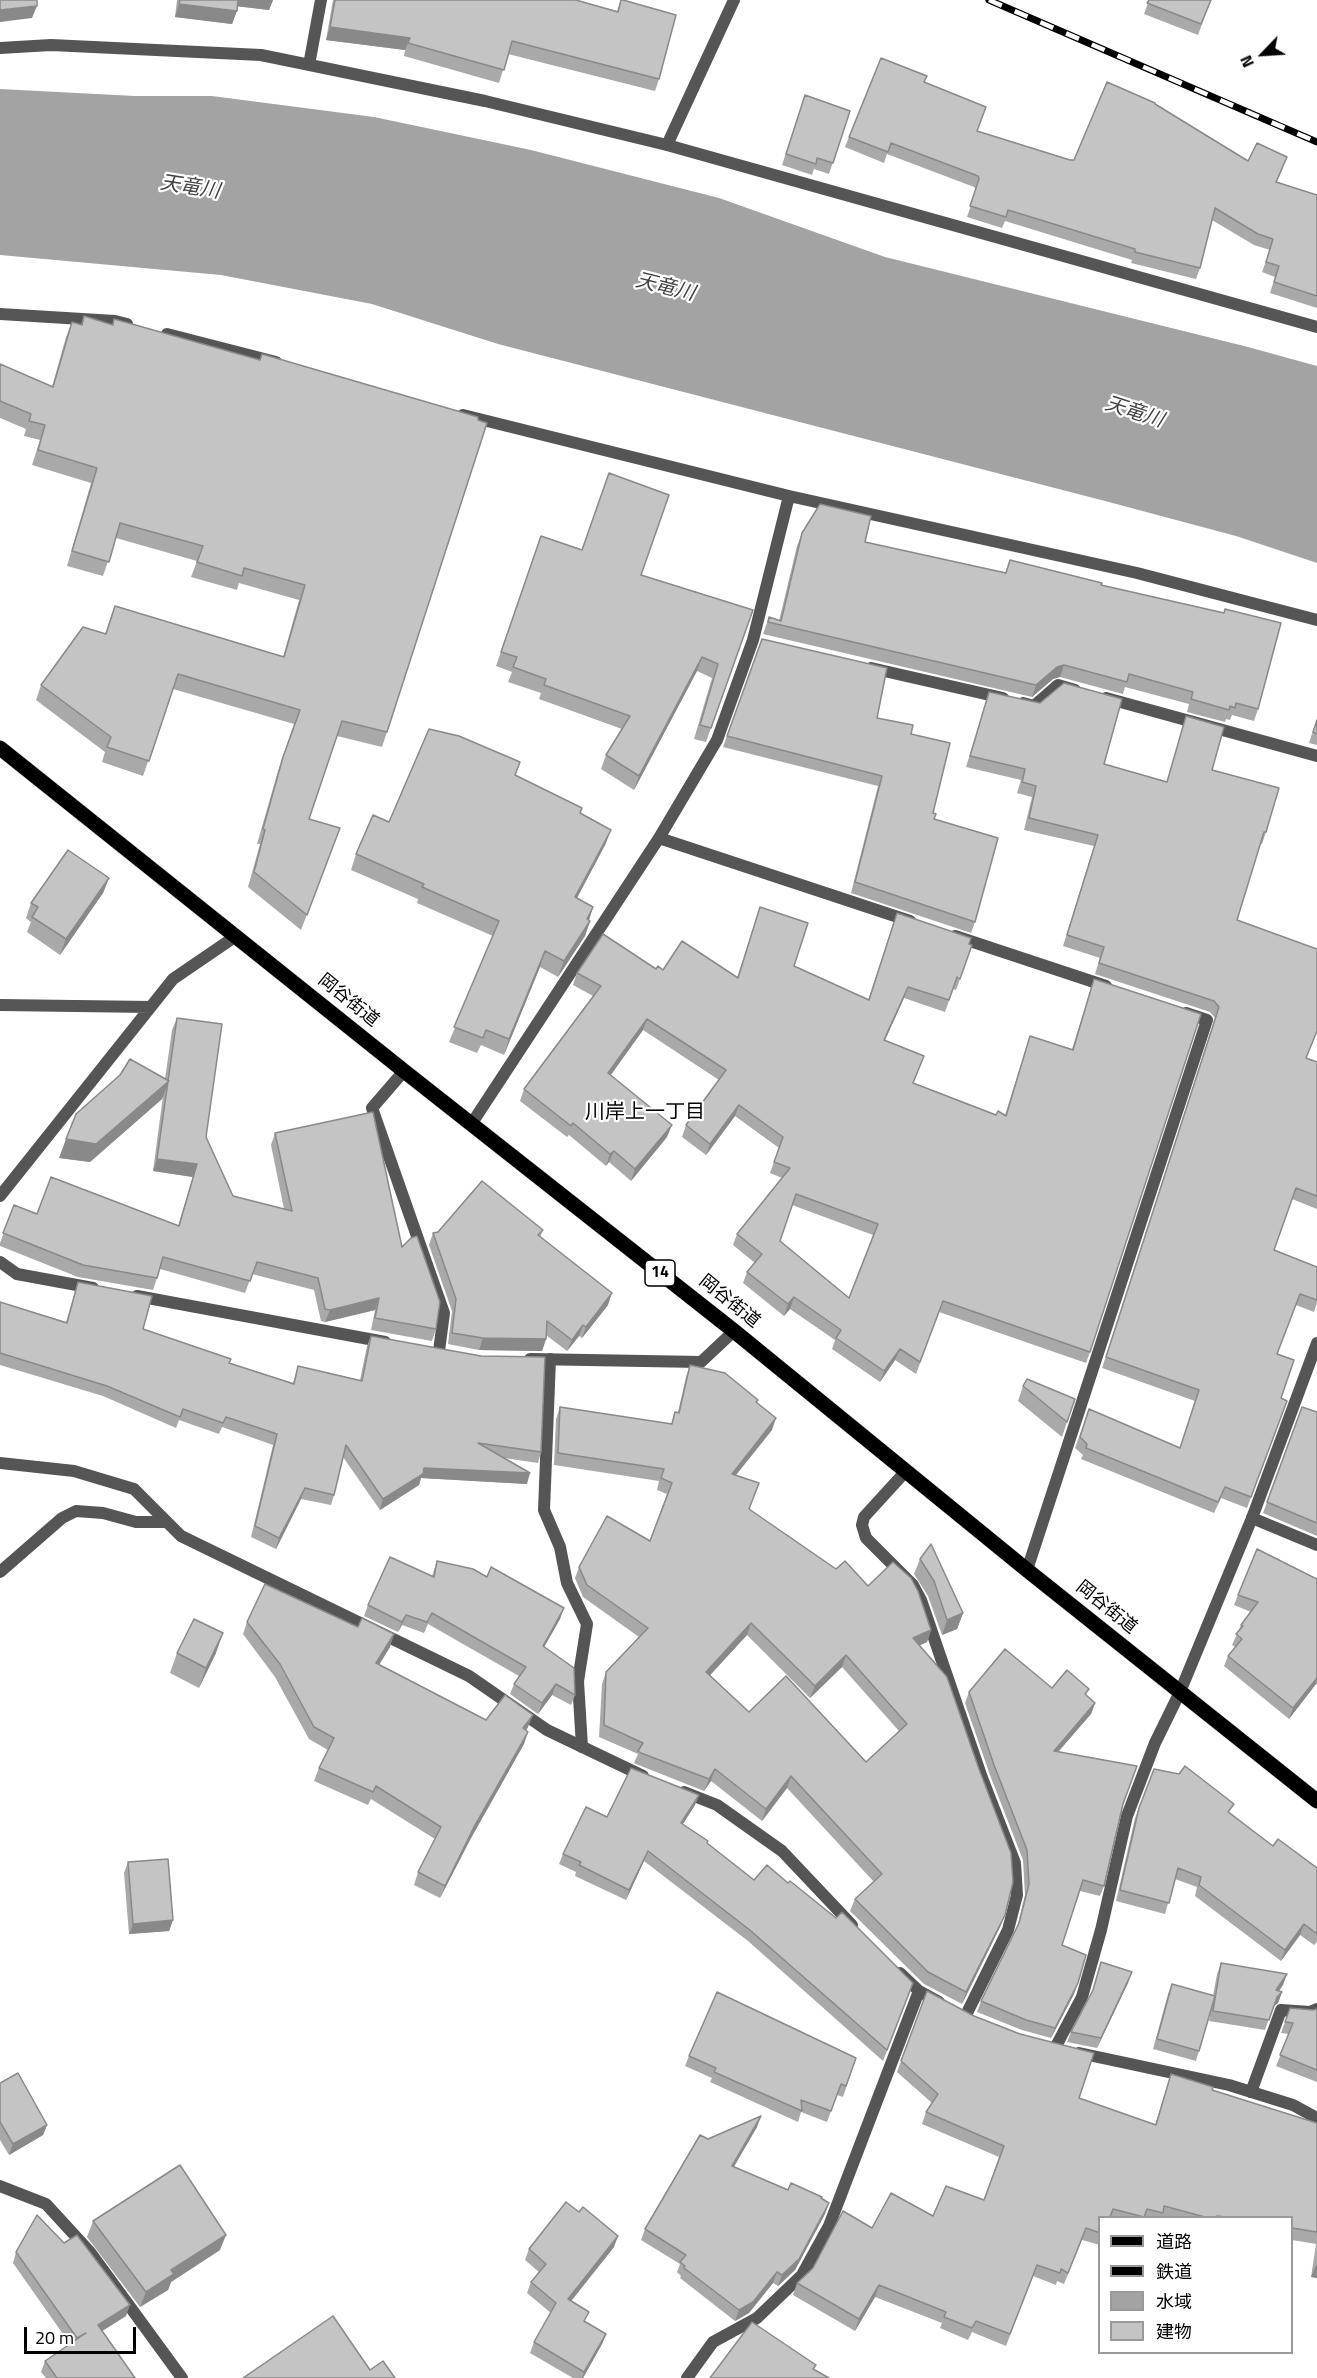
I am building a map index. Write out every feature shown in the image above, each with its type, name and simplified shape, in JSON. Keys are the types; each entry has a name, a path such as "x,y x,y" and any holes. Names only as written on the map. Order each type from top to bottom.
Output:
{"main road":[{"name":"岡谷街道","path":"0,748 734,1331 1027,1570 1317,1801"}],"street":[{"path":"309,64 321,0"},
{"path":"667,145 734,0"},
{"path":"0,48 51,45 261,55 485,101 667,145 1317,327"},
{"path":"0,314 115,321 137,327"},
{"path":"160,333 283,364"},
{"path":"451,411 789,496 1137,573 1317,620"},
{"path":"472,1123 659,838 717,740 758,642 789,496"},
{"path":"854,664 1034,706 1058,685 1317,756"},
{"path":"659,838 1118,990"},
{"path":"0,1196 173,979 236,936"},
{"path":"0,1005 151,1007"},
{"path":"1027,1570 1208,1020 1174,1009"},
{"path":"404,1071 372,1108 444,1313 438,1351"},
{"path":"0,1262 17,1274 392,1343"},
{"path":"519,1359 700,1362 734,1331"},
{"path":"1317,1343 1252,1518 1126,1816 1101,1930 1082,1997 1051,2046 1229,2085 1293,2105 1317,2118"},
{"path":"550,1359 544,1510 560,1547 567,1583 587,1624 578,1681 582,1747"},
{"path":"0,1463 74,1471 134,1490 181,1536 469,1676 547,1730 654,1780"},
{"path":"887,1961 919,1991 961,2013 1008,1930 1017,1895 1015,1863 982,1778 921,1600 913,1585 866,1539 862,1525 864,1517 906,1471"},
{"path":"0,1572 62,1518 76,1511 103,1513 136,1522 167,1522"},
{"path":"1252,1518 1317,1545"},
{"path":"675,1788 717,1805 782,1851 863,1937"},
{"path":"687,2378 713,2342 757,2318 802,2275 829,2226 919,1991"},
{"path":"1251,2092 1281,2010 1310,2012 1317,2009"},
{"path":"0,2186 46,2204 90,2252 182,2378"}],"water":[{"name":"天竜川","path":"0,89 135,96 212,96 374,117 531,150 719,198 885,257 1317,366 1317,563 1236,536 498,344 372,304 221,275 0,255"}],"building":[{"path":"0,0 37,0 37,6 0,10"},
{"path":"180,0 238,0 237,11 179,4"},
{"path":"335,0 576,0 618,12 621,0 623,0 676,15 659,79 512,41 504,70 408,43 410,38 330,27"},
{"path":"1149,0 1211,0 1201,24 1147,3"},
{"path":"881,58 927,76 924,82 986,107 977,131 1070,160 1074,160 1107,82 1155,103 1248,161 1257,143 1287,157 1276,182 1317,195 1317,296 1274,282 1279,266 1266,262 1273,239 1258,234 1215,208 1200,268 1135,252 1135,249 1008,210 1006,217 970,206 978,176 891,143 888,152 849,137"},
{"path":"805,95 850,111 833,163 817,158 816,164 786,154"},
{"path":"84,316 113,325 114,319 260,360 262,354 478,417 478,420 487,423 387,732 342,721 309,819 340,828 307,915 254,872 283,757 300,710 178,674 149,761 107,747 111,737 41,685 83,627 106,634 115,606 284,657 305,585 244,568 242,576 197,562 203,546 120,523 109,562 72,551 97,468 38,450 45,425 29,421 31,414 0,401 0,364 53,387 72,322 82,325"},
{"path":"609,473 669,495 641,575 753,610 711,728 700,725 718,664 702,657 639,776 606,755 630,716 544,685 546,679 513,667 517,657 501,652 541,536 582,550"},
{"path":"820,504 871,516 865,542 1006,573 1010,560 1102,583 1101,585 1224,613 1225,609 1281,623 1258,709 1236,703 1235,708 1230,706 1229,710 1191,699 1193,692 1129,674 1127,682 1064,665 1057,667 1036,685 768,622 769,617 781,621 802,533"},
{"path":"762,639 887,668 877,718 913,725 911,734 950,743 933,813 936,814 934,819 998,838 975,922 855,882 882,776 727,736"},
{"path":"1064,683 1122,699 1104,764 1167,782 1186,716 1224,727 1212,770 1279,788 1237,920 1317,949 1317,1031 1306,1058 1317,1062 1317,1196 1296,1188 1274,1250 1317,1267 1317,1300 1300,1294 1277,1354 1294,1360 1281,1398 1287,1401 1251,1497 1225,1487 1218,1502 1086,1448 1087,1444 1080,1437 1089,1409 1180,1448 1199,1390 1106,1357 1219,1007 1214,1001 1099,963 1104,947 1067,935 1098,835 1029,818 1036,786 1022,782 1025,769 970,756 989,692 1040,703"},
{"path":"1317,720 1317,734 1313,732"},
{"path":"429,729 459,736 520,762 515,775 582,808 580,813 611,830 575,897 593,907 587,919 590,921 564,961 545,951 509,1039 486,1030 483,1038 454,1027 499,921 422,887 424,884 356,854 373,815 389,822"},
{"path":"68,850 109,878 66,939 32,917 38,907 31,903"},
{"path":"760,907 808,923 794,966 869,1000 897,913 971,938 969,944 972,945 960,979 957,977 949,1000 908,987 884,1040 924,1056 913,1083 996,1115 998,1111 1006,1116 1030,1036 1073,1050 1094,979 1201,1014 1090,1352 943,1301 920,1362 900,1349 884,1371 836,1338 841,1330 794,1297 788,1304 747,1272 762,1254 737,1234 790,1168 774,1162 783,1137 739,1105 710,1144 686,1125 726,1070 647,1019 608,1073 672,1125 635,1169 614,1151 610,1154 573,1123 571,1126 524,1089 601,986 577,973 603,934 656,969 658,966 663,970 682,941 738,978","holes":["796,1194 878,1224 849,1298 780,1241"]},
{"path":"177,1018 222,1024 206,1137 233,1196 292,1211 275,1133 373,1112 402,1247 411,1238 417,1236 440,1302 436,1329 375,1318 379,1298 330,1310 325,1309 318,1278 257,1262 250,1281 163,1257 157,1278 83,1265 3,1233 14,1205 37,1214 51,1177 179,1226 197,1164 157,1159"},
{"path":"130,1059 169,1081 96,1144 66,1139 76,1114 120,1075"},
{"path":"482,1181 543,1230 538,1235 612,1293 586,1327 583,1325 572,1340 547,1321 546,1339 483,1338 452,1333 456,1299 433,1233 438,1232"},
{"path":"78,1282 152,1296 143,1329 231,1359 229,1363 294,1384 298,1366 362,1381 371,1336 481,1356 545,1357 541,1452 478,1443 530,1473 424,1468 423,1474 383,1499 346,1445 334,1495 305,1488 279,1538 255,1526 277,1434 226,1417 223,1423 183,1409 180,1417 107,1386 0,1353 0,1302 67,1323"},
{"path":"690,1365 725,1373 776,1418 732,1474 759,1483 749,1509 836,1569 845,1561 868,1586 893,1562 911,1578 918,1591 931,1630 913,1638 947,1677 1011,1853 1013,1882 1005,1915 966,1992 928,1972 855,1899 882,1874 791,1776 766,1809 715,1769 709,1779 641,1753 638,1751 643,1743 604,1725 606,1672 648,1628 587,1585 579,1567 607,1516 650,1541 672,1483 661,1478 664,1469 558,1453 560,1407 672,1424 675,1412 679,1413","holes":["751,1623 815,1686 846,1655 907,1724 866,1762 786,1676 749,1712 706,1672"]},
{"path":"1027,1379 1075,1399 1067,1422 1023,1386"},
{"path":"1302,1407 1317,1412 1317,1523 1267,1502"},
{"path":"931,1544 963,1613 947,1620 934,1581 920,1559"},
{"path":"1257,1549 1317,1579 1317,1678 1293,1708 1228,1656 1242,1639 1236,1634 1258,1602 1238,1595"},
{"path":"390,1557 434,1577 437,1561 473,1569 487,1577 491,1567 564,1608 543,1646 574,1668 575,1695 556,1684 542,1703 514,1684 526,1667 432,1613 427,1622 406,1615 402,1622 368,1605"},
{"path":"265,1584 358,1627 362,1618 394,1634 376,1663 486,1720 505,1695 533,1715 523,1728 528,1732 475,1825 445,1886 418,1872 441,1827 376,1786 373,1792 319,1768 334,1738 314,1727 280,1664 247,1622"},
{"path":"194,1619 223,1633 206,1668 177,1653"},
{"path":"1005,1649 1052,1688 1067,1670 1089,1689 1085,1694 1095,1703 1054,1751 1137,1766 1123,1804 1104,1886 1083,1880 1062,1945 1086,1955 1078,1983 1055,2028 1026,2020 981,2001 1019,1923 1029,1884 1027,1850 969,1692"},
{"path":"1185,1766 1234,1804 1228,1812 1273,1846 1278,1839 1317,1868 1317,1934 1304,1924 1285,1950 1199,1885 1201,1877 1178,1868 1169,1903 1120,1890 1139,1808 1154,1769 1179,1774"},
{"path":"631,1768 699,1795 681,1823 708,1841 707,1843 754,1880 767,1865 836,1918 842,1912 913,1983 887,2050 751,1931 648,1851 629,1890 579,1865 581,1862 563,1854 586,1807 607,1817"},
{"path":"168,1859 173,1920 133,1924 128,1862"},
{"path":"1101,1962 1132,1972 1101,2038 1071,2032 1093,1990"},
{"path":"1221,1963 1287,1974 1276,1990 1282,1992 1277,1997 1269,2020 1213,2011"},
{"path":"1172,1984 1215,1996 1199,2051 1157,2039"},
{"path":"927,1991 974,2016 1020,2034 1094,2053 1079,2098 1156,2125 1171,2074 1213,2087 1212,2090 1317,2123 1317,2232 1293,2228 1293,2216 1201,2216 1164,2206 1163,2213 1147,2209 1144,2216 1140,2216 1113,2209 1110,2216 1098,2216 1098,2232 1086,2228 1068,2273 1061,2269 1060,2273 1037,2265 1010,2334 976,2321 972,2328 944,2317 946,2312 879,2285 859,2319 797,2283 813,2268 843,2211 872,2228 891,2193 933,2216 946,2186 984,2200 1004,2146 926,2112 938,2094 901,2061"},
{"path":"717,1992 856,2058 846,2086 841,2084 831,2111 801,2100 802,2111 714,2072 716,2068 689,2056"},
{"path":"1290,2008 1317,2009 1317,2070 1280,2055 1293,2023 1285,2022"},
{"path":"18,2073 47,2125 13,2144 0,2122 0,2083"},
{"path":"761,2116 732,2166 788,2190 791,2183 822,2197 829,2203 799,2259 782,2275 777,2272 753,2302 739,2310 684,2268 685,2266 680,2262 686,2255 645,2229 700,2135 708,2139"},
{"path":"180,2165 226,2235 171,2270 174,2274 146,2292 93,2221"},
{"path":"566,2202 579,2212 583,2207 618,2236 568,2299 589,2312 584,2321 606,2334 584,2372 534,2342 556,2303 531,2282 546,2264 529,2249"},
{"path":"37,2215 64,2243 77,2235 130,2305 98,2325 135,2378 57,2378 45,2361 86,2333 77,2338 16,2252"},
{"path":"333,2316 370,2370 383,2361 395,2378 243,2378"},
{"path":"752,2322 816,2365 813,2369 829,2378 710,2378"}],"railway":[{"path":"989,0 1317,142"}],"district":[{"name":"川岸上一丁目","path":"645,1113"}]}
